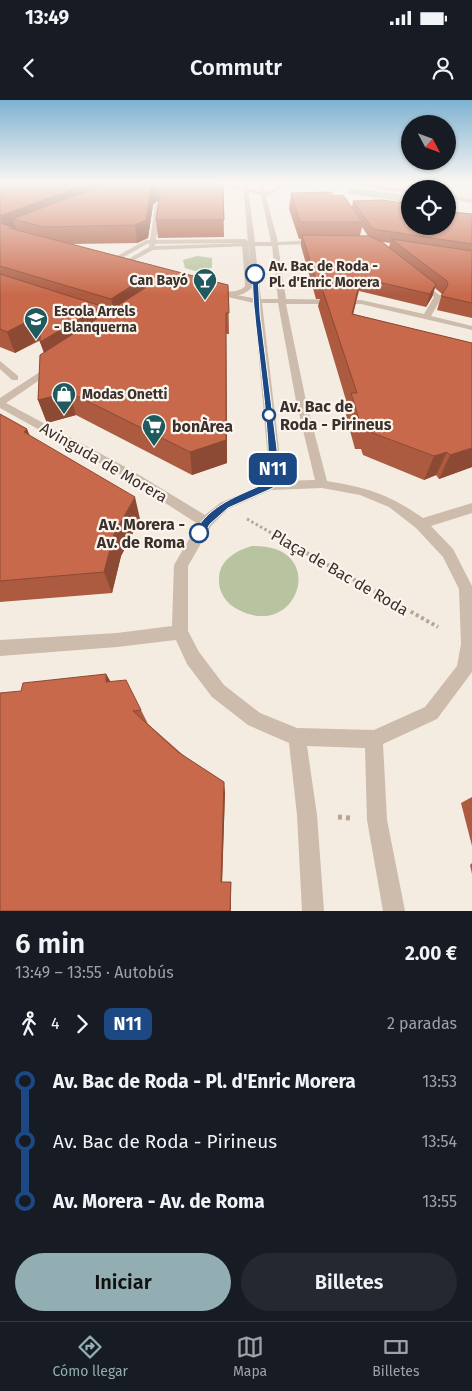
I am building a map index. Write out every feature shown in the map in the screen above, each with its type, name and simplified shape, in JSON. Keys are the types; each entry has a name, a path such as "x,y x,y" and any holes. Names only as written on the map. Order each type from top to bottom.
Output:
{"street":[{"path":"121,267 153,245 156,219"},
{"path":"102,264 121,267 222,293 236,294 246,290 249,286 247,219"},
{"path":"269,219 308,429 322,484"},
{"path":"270,486 274,479 273,449 257,302 249,245 245,240 153,245 146,242 111,261 112,264 121,267 233,298 257,302 283,303 361,302 472,328"},
{"path":"249,245 328,242"},
{"path":"418,280 438,297 426,317"},
{"path":"0,364 15,378"},
{"path":"0,404 59,364"},
{"name":"Avinguda de Morera","path":"0,404 127,473 206,522"},
{"path":"322,484 362,490 393,504 421,524 448,553 466,588 469,644 468,671 431,714 374,739 297,737 254,718 218,691 193,658 180,632 181,565 206,522 224,506 270,486 322,484"},
{"path":"421,524 472,508"},
{"path":"0,648 117,640 180,632"},
{"path":"297,737 307,815 313,911"},
{"path":"374,739 377,820 394,911"}],"path":[{"name":"Plaça de Bac de Roda","path":"242,516 438,627"},
{"path":"338,817 353,819"}],"green space":[{"path":"197,256 212,258 212,268 195,271 185,268 183,260"},
{"path":"252,546 277,550 292,560 298,574 297,589 289,603 276,613 258,616 237,609 227,601 220,590 219,574 225,562 234,554"}],"building":[{"path":"13,219 146,219 135,225 44,227"},
{"path":"224,219 224,220 156,220"},
{"path":"299,219 361,219 363,222 300,222"},
{"path":"366,219 401,219 401,233 373,229"},
{"path":"456,219 472,219 472,244 413,235 456,235"},
{"path":"0,223 16,228 9,228 228,285 229,313 226,313 226,440 190,452 69,392 38,400 40,355 156,281 156,278 147,276 111,299 0,266"},
{"path":"302,235 369,236 382,242 436,284 430,294 361,278 360,285 318,286"},
{"path":"391,239 472,251 472,303 441,296 448,285 447,281"},
{"path":"0,274 101,306 40,342 41,314 7,332 0,329"},
{"path":"321,285 359,285 352,314 472,343 472,448 450,455 447,452 434,456 370,432 368,426 361,426 351,393 357,393"},
{"path":"0,414 27,429 24,432 135,497 114,534 104,572 0,581"},
{"path":"106,674 106,682 126,680 141,710 133,711 178,752 224,782 221,882 231,882 230,911 0,911 0,693 21,691 23,683"}],"bus line":[{"name":"N11","path":"199,533 206,522 224,506 270,486 274,479 273,449 257,314 255,274"}],"place":[{"name":"Av. Bac de Roda - Pl. d'Enric Morera","path":"255,274"},
{"name":"Can Bayó","path":"205,301"},
{"name":"Escola Arrels - Blanquerna","path":"36,340"},
{"name":"Modas Onetti","path":"64,415"},
{"name":"Av. Bac de Roda - Pirineus","path":"269,415"},
{"name":"bonÀrea","path":"154,447"},
{"name":"Av. Morera - Av. de Roma","path":"199,533"}]}
